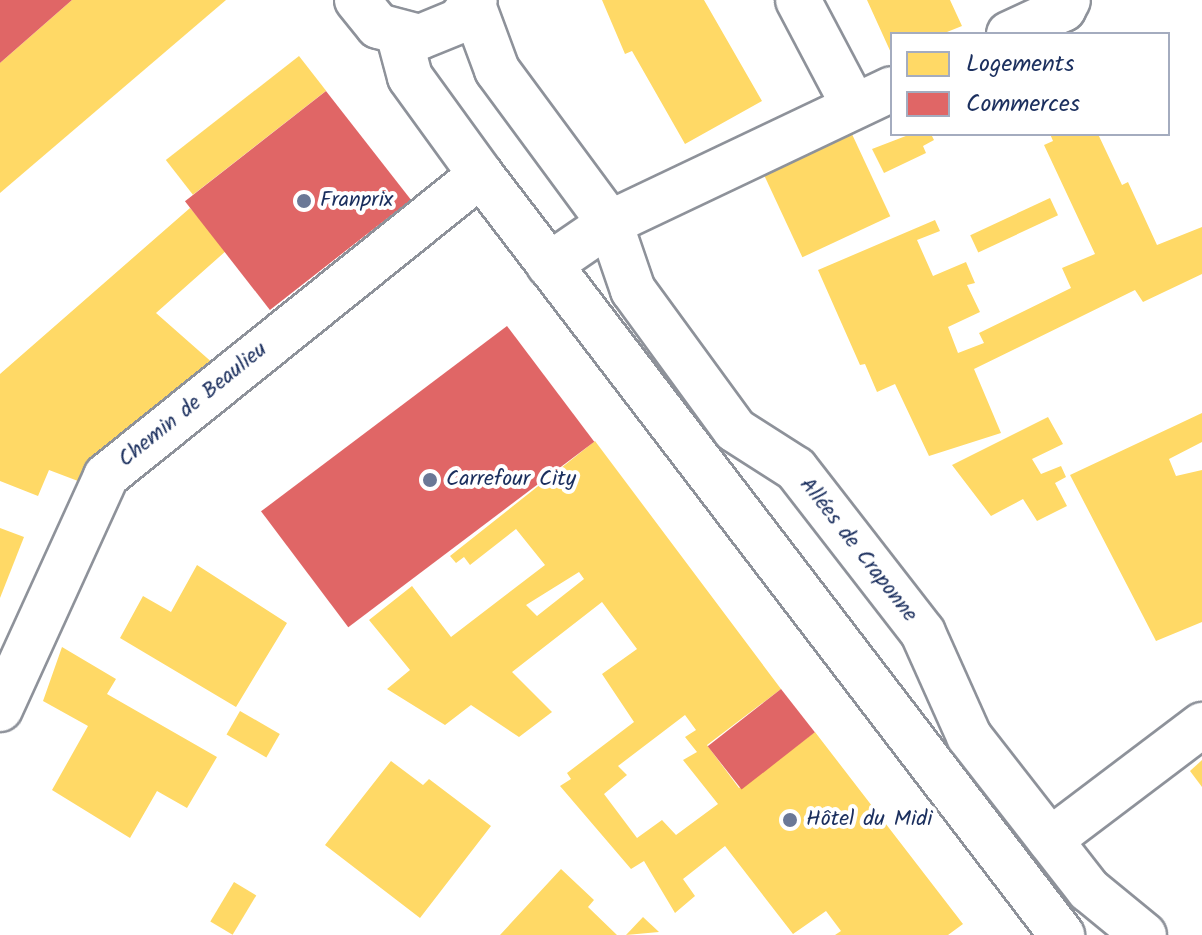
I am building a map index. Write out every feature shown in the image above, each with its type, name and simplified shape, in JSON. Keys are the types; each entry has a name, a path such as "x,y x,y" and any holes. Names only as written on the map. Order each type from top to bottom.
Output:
{"main road":[{"path":"357,0 378,26 399,36 441,32 474,2"},
{"path":"549,265 610,223 873,98 798,0"},
{"path":"1013,32 1063,9 1068,0"},
{"name":"Allées de Craponne","path":"474,2 497,70 610,223 633,290 735,430 796,469 923,633 969,736 1089,890 1144,935"},
{"path":"399,36 410,77 481,175 795,580 1062,935"},
{"name":"Chemin de Beaulieu","path":"0,709 106,476 481,175"},
{"path":"1050,840 1202,725"}],"building: Logements":[{"path":"72,0 226,0 0,193 0,63"},
{"path":"602,0 704,0 762,101 685,144 632,51 625,54"},
{"path":"867,0 950,0 962,26 947,32 890,32 890,51"},
{"path":"299,56 326,91 193,195 166,160"},
{"path":"851,132 890,216 802,257 763,173"},
{"path":"906,136 932,136 934,140 923,146 926,153 884,173 872,149"},
{"path":"1051,136 1099,136 1122,185 1128,182 1157,245 1202,227 1202,274 1143,302 1135,290 974,369 1001,433 929,456 895,384 877,392 865,364 860,365 818,270 935,220 940,231 917,240 933,276 966,262 975,283 967,285 980,312 948,327 958,353 984,343 979,333 1071,288 1062,268 1095,254 1044,145 1053,141"},
{"path":"1050,198 1058,215 978,252 970,235"},
{"path":"190,208 227,250 156,313 215,365 78,481 49,470 38,496 0,481 0,374"},
{"path":"1202,413 1202,442 1169,459 1176,476 1202,470 1202,622 1156,641 1070,475"},
{"path":"1048,417 1063,444 1032,459 1041,474 1061,466 1066,477 1055,483 1067,506 1037,521 1023,499 991,516 952,465"},
{"path":"595,441 781,689 707,745 739,788 815,732 963,924 948,935 835,935 841,931 826,911 793,934 725,846 683,879 695,896 675,913 644,861 631,869 560,786 571,779 567,773 634,722 602,674 637,649 602,602 512,672 552,712 519,737 471,705 445,725 387,689 410,670 369,620 412,586 451,637 545,565 516,529 470,565 464,557 456,563 450,556","holes":["579,572 584,579 537,616 526,605","685,715 696,730 685,737 697,752 683,760 718,804 676,835 662,820 637,838 604,794 627,775 618,766"]},
{"path":"0,528 24,537 0,598"},
{"path":"197,565 287,623 236,707 120,638 143,596 171,612"},
{"path":"62,647 116,679 107,694 217,757 187,808 157,791 130,838 52,790 88,726 43,701"},
{"path":"240,711 280,734 266,757 226,734"},
{"path":"1202,760 1202,787 1190,771"},
{"path":"391,761 423,785 429,779 491,826 420,918 325,845"},
{"path":"561,869 594,900 588,907 617,935 500,935"},
{"path":"234,882 256,895 233,935 210,921"},
{"path":"643,917 659,932 626,935"}],"building: Commerces":[{"path":"0,0 72,0 0,63"},
{"name":"Franprix","path":"326,91 411,200 270,310 185,201"},
{"name":"Carrefour City","path":"507,326 594,442 348,627 261,511"},
{"path":"781,689 815,732 742,790 708,746"}],"place":[{"name":"Franprix","path":"304,201"},
{"name":"Carrefour City","path":"430,480"},
{"name":"Hôtel du Midi","path":"790,820"}]}
